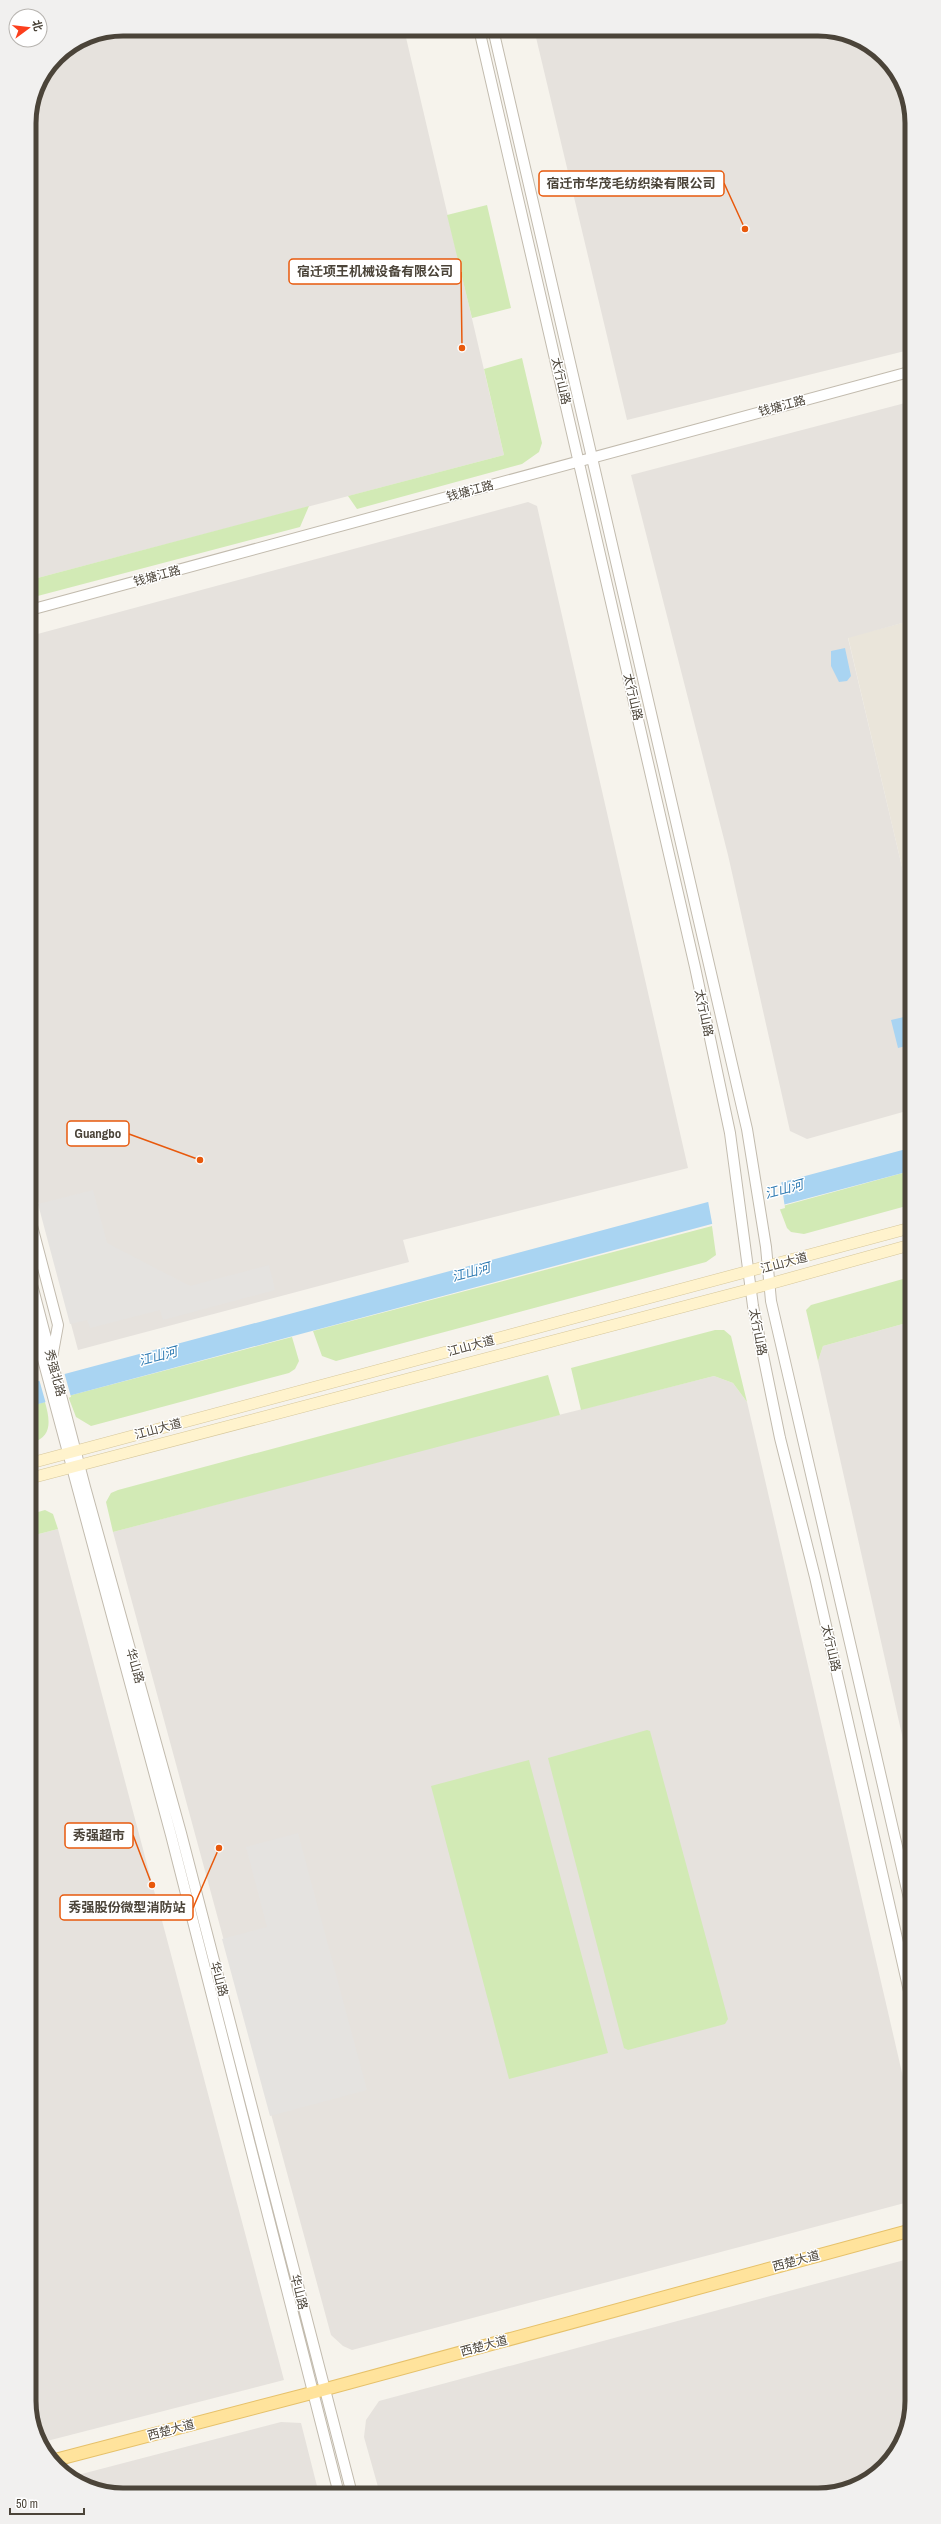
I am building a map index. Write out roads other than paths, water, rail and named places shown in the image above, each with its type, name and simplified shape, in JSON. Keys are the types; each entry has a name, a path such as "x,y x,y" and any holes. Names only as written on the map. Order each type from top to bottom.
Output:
{"main road":[{"name":"江山大道","path":"36,1462 905,1229"},
{"name":"江山大道","path":"36,1477 751,1290 905,1246"},
{"name":"西楚大道","path":"59,2459 318,2391 905,2232"}],"street":[{"name":"太行山路","path":"481,36 580,462 694,967 730,1133 744,1231 748,1272 780,1438 815,1577 905,1974"},
{"name":"太行山路","path":"495,36 747,1129 768,1267 771,1301 905,1881"},
{"name":"钱塘江路","path":"36,608 905,373"},
{"path":"36,1241 58,1325 48,1365"},
{"name":"秀强北路","path":"36,1306 48,1365 75,1466"},
{"name":"秀强北路","path":"36,1330 48,1365"},
{"path":"36,1352 48,1365"},
{"name":"华山路","path":"75,1466 181,1833 318,2391 338,2488"},
{"name":"华山路","path":"318,2391 350,2488"}],"water":[{"path":"845,648 851,676 847,681 839,682 831,666 831,651"},
{"path":"904,1017 905,1046 898,1048 891,1020"},
{"name":"江山河","path":"905,1149 905,1172 36,1405 36,1382"}],"place":[{"name":"宿迁市华茂毛纺织染有限公司","path":"745,229"},
{"name":"宿迁项王机械设备有限公司","path":"462,348"},
{"name":"Guangbo","path":"200,1160"},
{"name":"秀强股份微型消防站","path":"219,1848"},
{"name":"秀强超市","path":"152,1885"}]}
